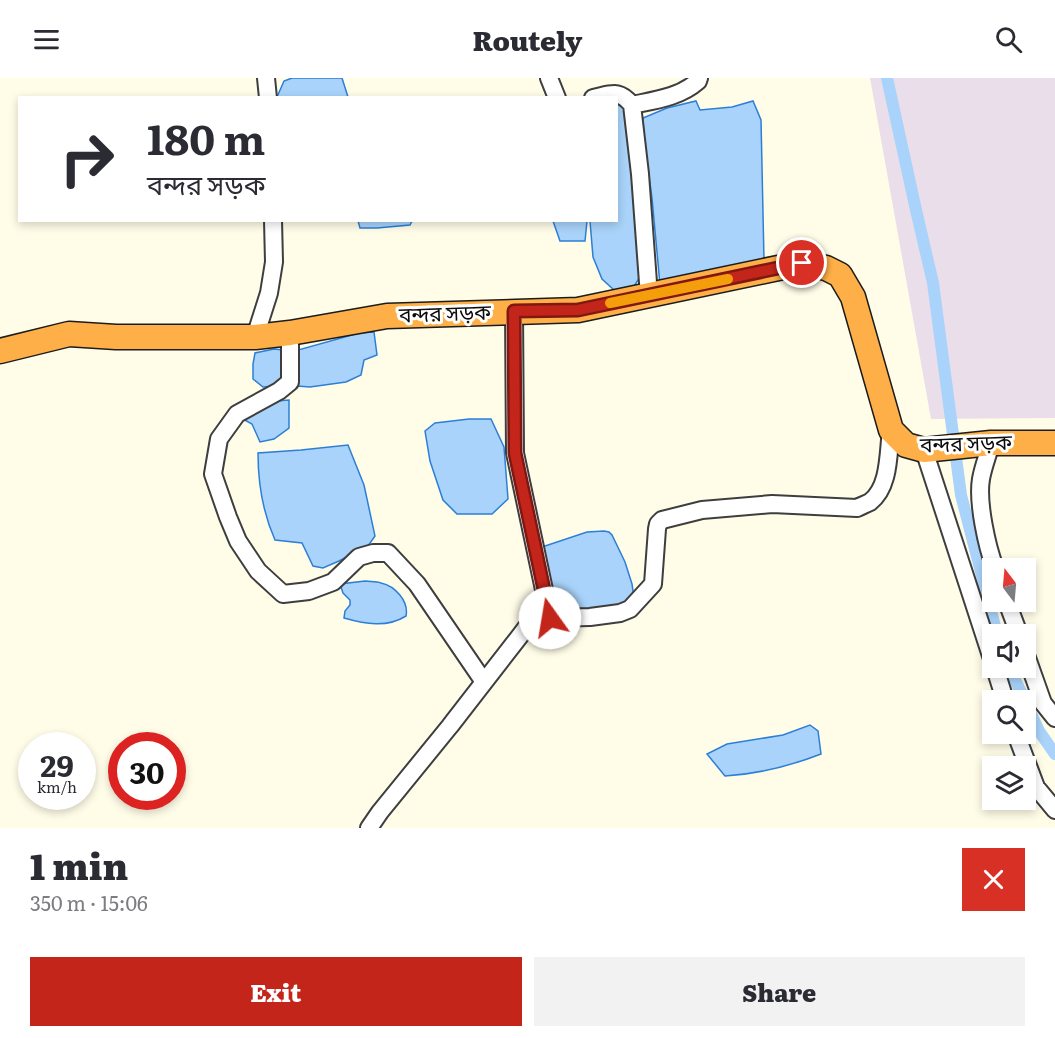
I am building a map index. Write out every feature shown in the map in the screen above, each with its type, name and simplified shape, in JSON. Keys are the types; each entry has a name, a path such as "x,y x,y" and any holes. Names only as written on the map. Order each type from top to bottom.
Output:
{"highway":[{"name":"বন্দর সড়ক","path":"0,351 69,334 116,337 255,337 387,316 578,310 802,263 826,268 840,275 853,297 891,430 906,445 930,449 986,443 1055,443"}],"street":[{"path":"266,78 268,96"},
{"path":"549,78 556,96"},
{"path":"632,105 689,90 699,78"},
{"path":"603,96 618,93 632,105 650,296"},
{"path":"255,337 269,293 274,262 273,222"},
{"path":"514,311 515,453 550,618"},
{"path":"290,333 290,382 279,391 237,414 219,439 213,474 238,541 258,571 283,594 309,591 333,582 359,557 374,553 388,553 417,584 484,682"},
{"path":"369,828 526,628 550,618 590,617 620,613 630,609 653,584 657,529 662,520 702,510 772,504 857,508 870,502 884,482 891,430"},
{"path":"986,443 979,497 991,558"},
{"path":"930,449 982,625"},
{"path":"1034,678 1043,703 1055,718"},
{"path":"1020,744 1036,787 1055,810"}],"shaded area":[{"path":"870,78 1055,78 1055,418 931,419"}],"water":[{"path":"292,78 342,78 348,96 277,96 284,81"},
{"path":"696,101 700,110 732,107 753,101 761,120 764,260 660,285 643,118 667,108"},
{"path":"618,104 623,106 631,133 643,272 633,288 614,290 602,279 593,257 590,222 618,222"},
{"path":"358,222 412,222 410,225 360,228"},
{"path":"553,222 587,222 585,241 560,241"},
{"path":"374,332 377,355 364,360 361,375 346,382 310,387 297,386 293,364 298,350 359,333"},
{"path":"274,349 283,350 283,379 276,386 263,387 253,379 255,353"},
{"path":"289,400 289,428 274,439 260,442 252,424 241,418 276,401"},
{"path":"491,419 504,447 508,499 492,514 457,514 443,500 430,461 425,431 435,423"},
{"path":"348,445 364,485 375,536 368,546 339,561 323,568 313,566 302,543 275,540 262,498 258,453"},
{"path":"604,531 612,535 625,562 634,598 625,607 554,612 539,548 587,532"},
{"path":"379,582 396,591 405,605 406,616 399,620 376,624 344,618 350,600 343,593 340,584"},
{"path":"810,725 818,731 821,754 786,766 725,776 707,754 727,744 783,735"}],"waterway":[{"path":"887,78 933,283 961,495 994,624"},
{"path":"1014,678 1020,690"},
{"path":"1036,725 1055,754"}],"slow traffic":[{"path":"610,303 728,279"}],"route":[{"path":"550,618 515,453 514,311 578,310 802,263"}]}
